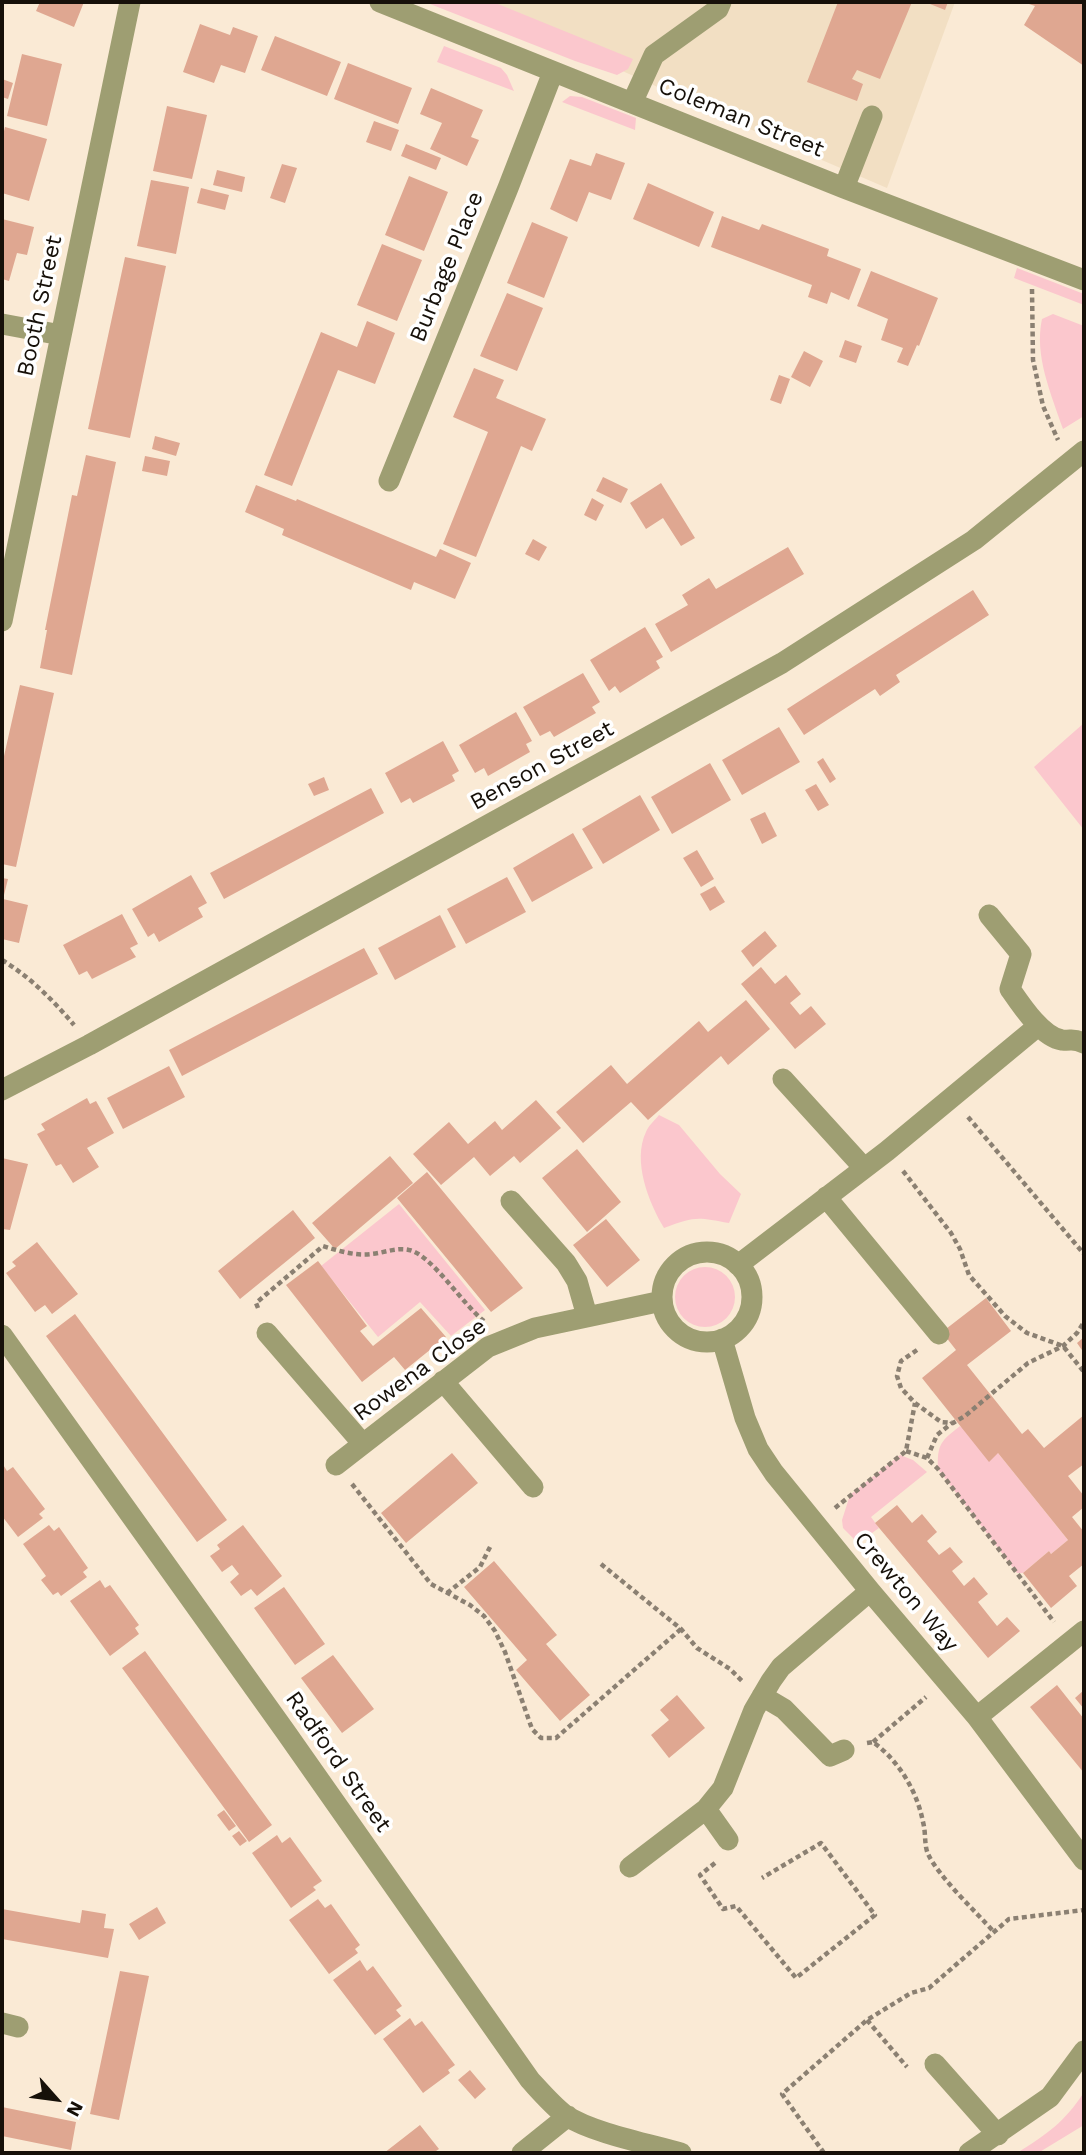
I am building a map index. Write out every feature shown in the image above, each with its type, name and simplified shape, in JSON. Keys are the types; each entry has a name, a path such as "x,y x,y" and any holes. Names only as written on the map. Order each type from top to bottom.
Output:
{"street":[{"name":"Booth Street","path":"2,621 130,2"},
{"name":"Coleman Street","path":"380,2 844,188 1084,280"},
{"path":"632,103 654,55 718,9 721,2"},
{"name":"Burbage Place","path":"389,481 553,72"},
{"path":"844,188 872,117"},
{"path":"2,324 61,335"},
{"name":"Benson Street","path":"2,1090 89,1045 782,663 974,540 1076,458"},
{"path":"989,915 1021,954 1010,989 1038,1026 1061,1040 1073,1038 1084,1043"},
{"path":"738,1265 887,1151 1038,1026"},
{"path":"783,1079 864,1168"},
{"path":"827,1197 939,1334"},
{"path":"511,1201 566,1263 577,1281 587,1315"},
{"path":"703,1252 717,1252 743,1269 752,1295 749,1313 737,1330 722,1339 709,1342 685,1336 670,1323 663,1310 662,1301 665,1279 676,1264 687,1256 703,1252"},
{"name":"Rowena Close","path":"336,1465 488,1347 536,1328 662,1301"},
{"path":"267,1333 363,1444"},
{"name":"Radford Street","path":"2,1335 530,2080 550,2102 568,2116 606,2132 681,2153"},
{"name":"Crewton Way","path":"722,1339 745,1418 758,1449 774,1473 977,1717 1084,1860"},
{"path":"443,1381 533,1487"},
{"path":"630,1867 706,1810 723,1788 754,1710 781,1667 870,1591"},
{"path":"977,1717 1077,1637"},
{"path":"762,1696 784,1709 830,1756 844,1750"},
{"path":"706,1810 728,1840"},
{"path":"970,2153 1050,2097 1084,2051"},
{"path":"935,2064 998,2135"},
{"path":"522,2153 568,2116"}],"path":[{"path":"1031,260 1033,360 1042,406 1076,458"},
{"path":"2,960 21,972 48,997 89,1045"},
{"path":"952,1098 1084,1254"},
{"path":"887,1151 951,1233 969,1275 1005,1316 1027,1333 1063,1346 1084,1372"},
{"path":"267,1333 257,1303 323,1246 353,1255 411,1250 427,1259 478,1317 508,1338"},
{"path":"927,1458 937,1435 965,1416 1028,1363 1063,1346 1084,1322"},
{"path":"939,1334 901,1361 897,1376 901,1388 915,1403 941,1422 953,1423"},
{"path":"815,1523 906,1451 915,1403"},
{"path":"906,1451 927,1458 938,1469 1077,1637"},
{"path":"336,1465 431,1584 470,1605 484,1616 505,1652 532,1729 541,1738 556,1738 681,1629"},
{"path":"447,1592 480,1567 491,1545"},
{"path":"601,1564 681,1629 697,1648 730,1669 750,1690 762,1696"},
{"path":"844,1750 873,1742 946,1680"},
{"path":"873,1742 885,1751 911,1787 922,1814 927,1852 936,1867 994,1932"},
{"path":"718,1861 700,1875 723,1909 736,1906 796,1978 875,1916 821,1843 762,1878"},
{"path":"824,2153 782,2094 867,2020 911,1993 929,1988 1009,1919 1084,1910"},
{"path":"867,2020 907,2067 935,2064"}],"shaded area":[{"path":"425,2 493,2 633,59 628,69 617,75"},
{"path":"471,2 955,2 887,188 752,130"},
{"path":"444,46 501,68 514,91 437,62"},
{"path":"570,96 582,97 636,118 635,130 562,102"},
{"path":"1017,268 1084,294 1084,305 1014,278"},
{"path":"1053,314 1084,326 1084,416 1063,429 1045,374 1040,346 1042,319"},
{"path":"1084,723 1084,830 1034,767"},
{"path":"659,1115 679,1125 720,1174 741,1194 729,1223 696,1219 664,1228 644,1182 641,1156 647,1130"},
{"path":"399,1204 485,1310 451,1336 420,1302 378,1337 321,1266"},
{"path":"705,1267 726,1276 735,1297 726,1318 705,1327 684,1318 675,1297 684,1276"},
{"path":"960,1426 998,1453 1068,1540 1051,1554 1049,1551 1023,1573 1017,1573 938,1469 938,1454 942,1444"},
{"path":"900,1455 913,1460 927,1472 871,1517 879,1528 858,1543 843,1528 842,1520 850,1495"},
{"path":"1084,2092 1084,2125 1038,2153 1017,2153 1055,2127"}],"building":[{"path":"40,2 84,2 74,27 36,11"},
{"path":"838,2 912,2 880,79 857,70 852,79 863,84 857,101 807,82"},
{"path":"925,2 948,2 945,10"},
{"path":"1023,2 1084,2 1084,66 1024,25 1035,6"},
{"path":"200,24 230,35 233,27 258,36 245,73 221,65 214,83 183,72"},
{"path":"275,36 341,62 327,96 261,70"},
{"path":"22,54 62,64 47,126 7,116"},
{"path":"348,63 412,88 398,124 334,99"},
{"path":"2,79 13,83 8,99 2,97"},
{"path":"431,88 483,110 471,137 479,140 467,166 430,149 442,123 420,114"},
{"path":"167,106 207,115 192,179 153,171"},
{"path":"374,121 399,130 391,151 366,142"},
{"path":"5,127 47,139 29,201 2,193 2,139"},
{"path":"406,144 441,158 436,170 401,156"},
{"path":"596,153 625,163 611,200 589,192 577,222 550,209 570,159 591,166"},
{"path":"282,164 297,168 285,203 270,198"},
{"path":"217,170 245,177 242,192 213,185"},
{"path":"409,176 448,192 424,251 385,235"},
{"path":"151,180 189,187 176,254 137,246"},
{"path":"648,183 714,212 699,247 633,219"},
{"path":"201,188 229,195 225,210 197,203"},
{"path":"722,216 759,230 762,224 829,249 827,256 861,269 849,300 831,292 827,304 808,297 812,285 711,247"},
{"path":"2,219 34,227 27,255 17,253 9,281 2,279"},
{"path":"532,222 568,237 544,298 507,283"},
{"path":"382,244 422,260 397,321 357,305"},
{"path":"125,257 166,266 130,438 88,429"},
{"path":"871,271 938,298 908,366 897,362 903,348 881,340 888,319 857,306"},
{"path":"507,293 543,308 517,371 480,356"},
{"path":"367,321 395,333 375,384 338,370 292,486 264,475 321,332 357,347"},
{"path":"845,340 862,346 856,363 839,357"},
{"path":"804,351 823,361 810,387 791,377"},
{"path":"474,368 504,380 496,398 546,419 532,451 521,446 476,557 443,544 488,432 453,417"},
{"path":"779,375 790,379 781,404 770,400"},
{"path":"155,436 180,443 176,456 152,449"},
{"path":"86,455 116,462 72,675 40,668 72,495 77,496"},
{"path":"145,456 170,461 167,476 142,471"},
{"path":"603,477 628,489 621,503 596,491"},
{"path":"661,483 695,538 681,546 663,518 646,529 630,503"},
{"path":"256,485 296,501 297,499 436,557 440,549 471,563 455,599 414,582 411,590 282,535 284,529 245,512"},
{"path":"592,498 604,505 596,521 584,515"},
{"path":"533,539 547,547 539,561 525,554"},
{"path":"788,547 804,574 671,652 655,624 688,605 682,595 709,578 716,589"},
{"path":"973,590 989,615 896,675 900,682 880,696 875,689 804,735 787,709"},
{"path":"645,627 663,657 656,661 660,668 620,693 615,686 609,691 590,660"},
{"path":"583,673 600,702 592,707 596,713 554,737 550,731 540,736 523,707"},
{"path":"20,685 54,693 16,867 2,864 2,765"},
{"path":"516,712 532,741 526,744 530,752 488,776 484,768 475,773 459,745"},
{"path":"779,727 800,762 742,795 722,760"},
{"path":"443,741 459,771 452,775 455,781 413,803 410,798 401,803 385,773"},
{"path":"823,758 836,779 830,783 817,762"},
{"path":"710,763 731,800 672,834 651,797"},
{"path":"324,777 329,790 314,796 308,784"},
{"path":"816,784 829,805 818,811 805,790"},
{"path":"371,788 384,813 224,899 210,873"},
{"path":"640,795 660,830 603,864 582,829"},
{"path":"765,812 777,836 762,844 750,819"},
{"path":"573,833 593,868 532,902 513,868"},
{"path":"697,850 714,879 701,887 683,858"},
{"path":"191,875 207,903 198,908 203,917 159,942 154,933 148,937 132,909"},
{"path":"507,877 526,912 466,944 447,909"},
{"path":"2,878 8,879 3,899 28,905 19,943 2,939"},
{"path":"715,886 725,902 710,911 700,894"},
{"path":"122,914 138,944 130,948 136,957 92,979 87,971 79,975 63,945"},
{"path":"440,915 456,947 395,980 378,948"},
{"path":"765,931 777,946 753,967 741,951"},
{"path":"364,948 378,974 182,1076 169,1050"},
{"path":"761,967 775,984 786,975 801,994 790,1003 800,1015 811,1006 826,1024 795,1049 741,984"},
{"path":"746,1000 770,1029 728,1065 721,1056 648,1120 631,1102 583,1143 556,1112 611,1065 627,1084 699,1021 708,1032"},
{"path":"169,1066 185,1097 123,1129 107,1098"},
{"path":"87,1098 90,1104 96,1101 114,1133 87,1148 99,1167 73,1183 61,1164 56,1166 37,1134 45,1130 41,1124"},
{"path":"536,1100 561,1128 520,1163 514,1156 490,1176 474,1157 441,1185 413,1154 449,1122 468,1144 495,1121 502,1130"},
{"path":"577,1149 621,1202 587,1232 542,1178"},
{"path":"390,1156 413,1183 335,1249 312,1223"},
{"path":"2,1158 28,1164 10,1230 2,1229"},
{"path":"427,1172 523,1288 491,1312 397,1198"},
{"path":"293,1210 315,1238 240,1299 218,1271"},
{"path":"606,1219 640,1260 607,1287 573,1245"},
{"path":"37,1242 78,1294 52,1314 45,1305 35,1312 6,1273 16,1266 12,1262"},
{"path":"318,1261 367,1326 360,1331 373,1346 421,1308 446,1337 405,1370 394,1357 362,1382 286,1285"},
{"path":"986,1298 1011,1331 967,1365 1022,1434 1028,1429 1044,1448 1084,1415 1084,1464 1068,1476 1084,1496 1084,1507 1072,1517 1084,1532 1084,1564 1069,1576 1077,1586 1051,1608 1023,1573 1049,1551 1051,1554 1068,1540 998,1453 989,1462 922,1378 956,1350 942,1332"},
{"path":"75,1314 227,1520 197,1542 46,1336"},
{"path":"1084,1337 1084,1353 1077,1343"},
{"path":"452,1453 478,1483 406,1543 381,1513"},
{"path":"2,1463 7,1471 13,1467 45,1509 39,1514 43,1518 18,1537 2,1516"},
{"path":"897,1505 912,1523 922,1514 937,1532 927,1541 939,1555 950,1547 963,1562 952,1571 964,1586 974,1577 988,1594 978,1602 997,1626 1007,1617 1020,1631 988,1658 875,1523"},
{"path":"49,1525 54,1531 59,1527 88,1568 83,1572 87,1577 61,1596 58,1592 53,1595 41,1580 46,1576 23,1544"},
{"path":"243,1525 282,1576 257,1596 251,1589 241,1596 230,1582 239,1574 232,1565 222,1572 210,1556 220,1549 217,1545"},
{"path":"494,1561 557,1635 546,1644 590,1695 560,1721 516,1670 527,1660 464,1587"},
{"path":"100,1580 105,1588 110,1585 139,1625 135,1628 139,1634 110,1656 70,1601"},
{"path":"284,1587 325,1644 295,1665 254,1608"},
{"path":"145,1651 272,1825 249,1842 122,1668"},
{"path":"333,1655 374,1709 342,1733 301,1678"},
{"path":"1057,1685 1084,1719 1084,1773 1030,1707"},
{"path":"1084,1690 1084,1709 1075,1698"},
{"path":"677,1695 705,1728 669,1758 651,1735 669,1720 660,1710"},
{"path":"224,1810 236,1826 229,1831 217,1815"},
{"path":"239,1831 247,1841 240,1846 232,1836"},
{"path":"277,1835 282,1843 290,1837 322,1881 313,1887 316,1890 291,1908 252,1853"},
{"path":"318,1899 325,1908 331,1904 360,1945 355,1949 358,1953 329,1974 289,1920"},
{"path":"157,1907 166,1923 139,1940 129,1924"},
{"path":"2,1909 80,1923 82,1910 106,1914 104,1928 114,1929 108,1958 2,1939"},
{"path":"360,1960 367,1971 373,1966 402,2006 396,2010 401,2016 375,2035 333,1980"},
{"path":"120,1971 149,1976 119,2120 90,2114"},
{"path":"410,2018 415,2026 422,2021 455,2065 448,2070 450,2073 423,2093 383,2039"},
{"path":"470,2070 486,2089 475,2099 458,2080"},
{"path":"2,2107 76,2122 71,2150 2,2136"},
{"path":"420,2125 439,2149 433,2153 384,2153"}]}
